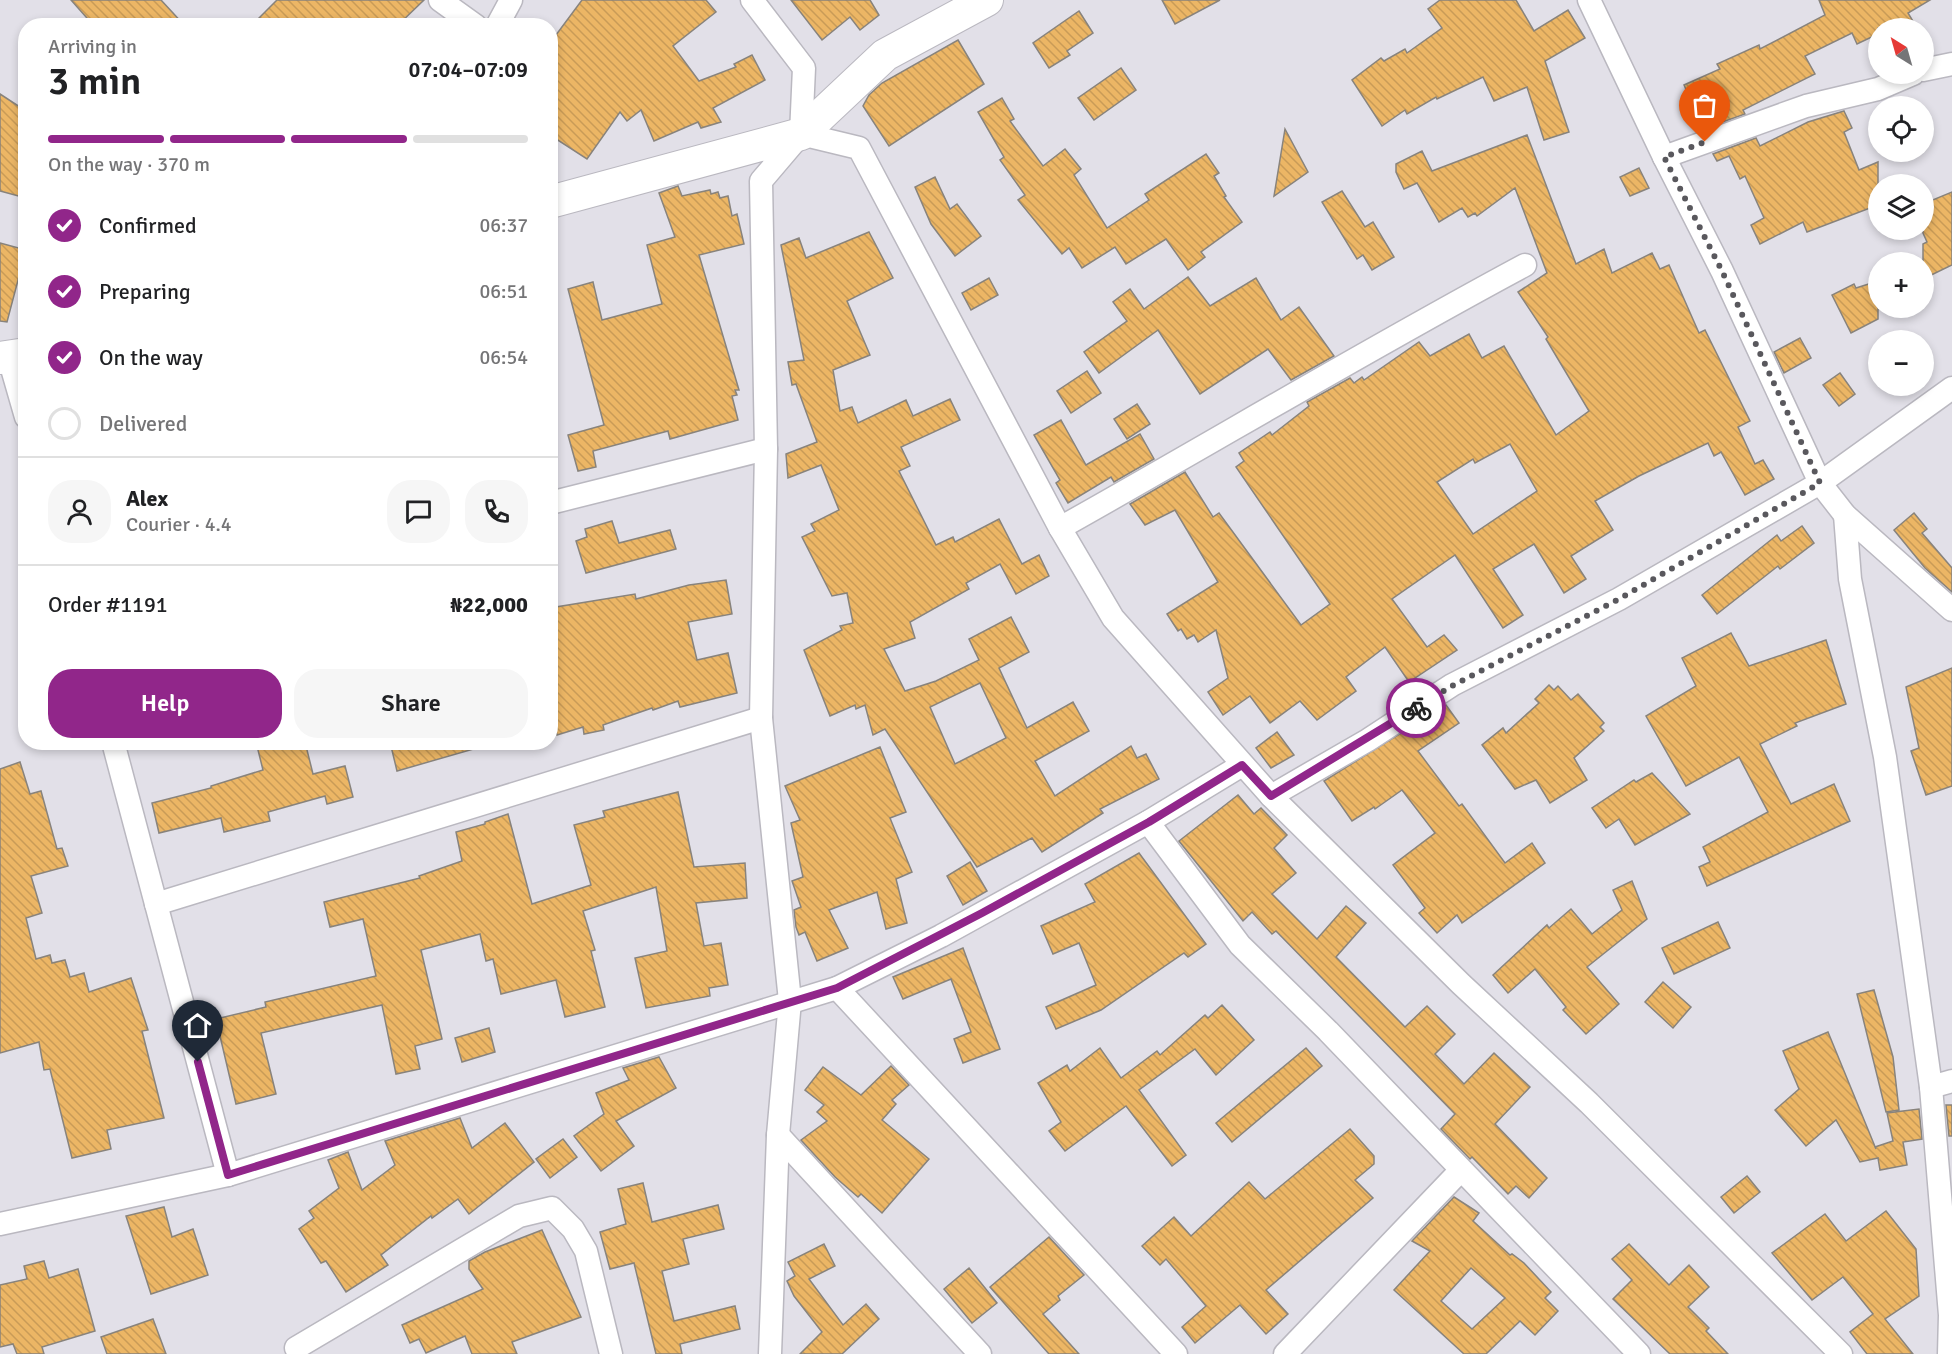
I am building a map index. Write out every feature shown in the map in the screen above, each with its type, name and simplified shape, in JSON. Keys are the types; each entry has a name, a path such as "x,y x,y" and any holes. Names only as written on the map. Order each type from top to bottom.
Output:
{"street":[{"path":"440,0 465,18"},
{"path":"501,18 511,0"},
{"path":"752,0 804,68 801,134"},
{"path":"770,1354 778,1135 790,1001 761,718 766,449 761,181 801,134 885,55 987,0"},
{"path":"1589,0 1664,157 1722,271 1820,483 1845,515 1952,610"},
{"path":"1934,68 1952,64"},
{"path":"1664,157 1806,106 1878,89 1890,84"},
{"path":"558,200 801,134 859,148 1060,528 1113,618 1271,796 1461,984 1589,1103 1841,1354"},
{"path":"1060,528 1264,414 1422,320 1525,265"},
{"path":"12,357 18,383"},
{"path":"1271,796 1368,740 1452,686 1619,599 1820,483 1952,388"},
{"path":"558,501 766,449"},
{"path":"1845,515 1850,579 1885,757 1941,1084 1950,1354"},
{"path":"156,904 761,718"},
{"path":"115,750 228,1175"},
{"path":"0,1224 228,1175 837,988 941,936 1149,822 1242,765"},
{"path":"1149,822 1240,945 1328,1032 1639,1354"},
{"path":"837,988 1176,1354"},
{"path":"778,1135 980,1354"},
{"path":"1285,1354 1460,1171"},
{"path":"294,1352 519,1216 552,1208 573,1229 586,1251 611,1354"}],"building":[{"path":"71,0 161,0 178,18 87,18"},
{"path":"277,0 424,0 405,18 259,18"},
{"path":"582,0 706,0 716,12 673,46 699,81 736,67 734,64 752,55 765,80 713,108 721,122 701,128 698,122 654,141 641,110 627,121 620,112 587,159 558,140 558,32"},
{"path":"791,0 870,0 879,15 860,30 850,17 822,40"},
{"path":"1162,0 1220,0 1175,24"},
{"path":"1440,0 1516,0 1534,31 1568,10 1585,38 1545,61 1569,132 1544,140 1527,87 1494,101 1483,77 1437,99 1436,97 1407,114 1405,110 1382,126 1352,80 1381,58 1384,61 1405,49 1407,53 1442,28 1428,9"},
{"path":"1819,0 1930,0 1908,13 1911,18 1868,18 1868,39 1857,44 1852,33 1805,56 1815,74 1743,110 1745,114 1703,129 1684,85 1720,69 1717,64 1759,45 1760,49 1825,15"},
{"path":"1079,11 1093,33 1067,51 1070,55 1049,68 1033,43"},
{"path":"958,40 984,84 889,146 863,106 869,95 882,83"},
{"path":"1121,68 1136,90 1094,120 1078,98"},
{"path":"0,94 18,106 18,196 0,191"},
{"path":"1002,98 1014,119 1010,121 1043,166 1065,149 1081,169 1074,175 1107,228 1149,200 1145,194 1206,154 1219,173 1214,176 1226,196 1224,197 1242,222 1201,252 1205,257 1188,270 1166,239 1126,264 1115,247 1082,268 1069,248 1062,254 1018,200 1025,195 1000,160 1004,157 978,112"},
{"path":"1844,111 1852,128 1844,132 1859,170 1878,162 1878,174 1868,174 1868,209 1807,232 1803,222 1760,244 1751,225 1764,218 1745,176 1740,179 1729,156 1717,161 1713,154 1756,138 1760,146 1808,122"},
{"path":"1285,129 1308,172 1274,196"},
{"path":"1527,135 1576,264 1604,249 1612,273 1652,253 1660,269 1669,265 1699,333 1705,330 1750,421 1738,427 1755,464 1763,460 1774,479 1745,495 1721,452 1714,456 1708,443 1639,476 1595,501 1613,530 1571,556 1586,579 1564,593 1534,544 1493,569 1523,615 1503,628 1455,555 1392,599 1427,647 1444,635 1457,650 1409,682 1385,647 1346,677 1356,691 1317,720 1300,701 1270,723 1250,696 1223,715 1208,692 1228,678 1216,630 1198,642 1194,635 1187,639 1181,629 1178,631 1167,614 1218,582 1175,510 1145,525 1130,504 1185,472 1213,517 1219,513 1301,625 1330,604 1236,467 1244,461 1239,453 1270,432 1272,435 1309,406 1307,402 1350,378 1354,383 1362,377 1364,380 1419,342 1430,356 1469,334 1482,358 1504,346 1556,435 1589,411 1546,339 1548,337 1518,292 1547,273 1515,188 1477,216 1475,213 1468,217 1462,208 1439,222 1417,183 1404,189 1396,172 1396,164 1422,151 1432,171","holes":["1510,444 1537,491 1473,534 1437,482 1473,459 1475,463"]},
{"path":"1639,168 1649,188 1630,196 1620,177"},
{"path":"935,177 950,209 957,204 981,236 955,256 931,224 915,187"},
{"path":"678,186 682,196 710,190 711,194 718,192 720,198 728,196 732,216 737,214 744,244 699,255 739,390 735,390 737,395 732,396 738,420 670,439 668,431 593,451 596,467 578,471 568,435 604,425 568,289 593,282 602,320 662,304 647,245 675,237 659,193"},
{"path":"1342,191 1365,227 1373,222 1394,257 1372,270 1363,255 1357,259 1322,202"},
{"path":"1952,192 1952,265 1934,274 1934,252 1923,252 1923,244 1927,242 1926,240 1934,240 1934,199"},
{"path":"869,232 893,278 847,301 870,355 833,370 840,411 852,407 858,423 906,400 913,416 950,399 960,420 901,447 910,466 899,471 936,545 953,537 955,542 999,519 1022,564 1039,555 1049,576 1016,594 1000,564 966,583 969,589 910,622 915,638 884,649 905,691 936,681 979,660 969,639 1011,617 1029,652 999,668 1027,728 1073,702 1089,731 1035,761 1055,796 1131,746 1137,758 1146,754 1159,779 1100,809 1103,813 1042,852 1032,838 977,867 885,729 873,735 865,705 856,709 855,705 830,716 804,650 842,630 840,626 853,623 847,593 832,596 802,537 815,531 811,524 839,510 821,465 788,478 786,454 817,442 796,384 792,385 788,362 804,360 781,245 799,238 806,258","holes":["980,683 1006,738 955,764 930,707"]},
{"path":"0,243 18,248 18,280 7,322 0,321"},
{"path":"1188,277 1210,306 1256,278 1281,320 1299,307 1334,356 1291,380 1268,349 1200,394 1158,330 1099,373 1084,352 1127,321 1113,302 1130,289 1144,309"},
{"path":"989,278 998,295 971,310 962,293"},
{"path":"1854,284 1856,288 1868,284 1868,318 1878,319 1851,333 1832,295"},
{"path":"1800,338 1811,358 1784,373 1774,352"},
{"path":"1087,371 1101,393 1071,413 1057,391"},
{"path":"1840,373 1855,394 1839,406 1823,385"},
{"path":"1137,404 1150,424 1127,439 1114,419"},
{"path":"1061,420 1086,465 1140,434 1154,459 1114,482 1111,477 1068,503 1056,483 1060,480 1034,435"},
{"path":"1914,513 1927,529 1922,533 1952,568 1952,592 1925,568 1894,530"},
{"path":"612,521 619,543 670,530 676,549 586,573 576,541 587,537 585,529"},
{"path":"1802,526 1814,543 1780,569 1778,566 1717,614 1702,595 1777,535 1781,541"},
{"path":"726,580 732,614 688,622 697,660 728,653 737,693 680,707 678,701 653,710 652,708 603,725 604,730 584,734 583,727 558,735 558,607 635,594 636,599 689,585"},
{"path":"1731,633 1749,666 1826,640 1846,704 1795,723 1797,726 1760,744 1791,804 1834,784 1850,821 1707,886 1699,867 1710,862 1703,847 1768,812 1739,757 1686,786 1646,716 1696,686 1682,658"},
{"path":"1952,668 1952,786 1926,795 1911,751 1919,748 1906,687"},
{"path":"1549,685 1554,690 1558,686 1571,700 1578,694 1604,723 1600,727 1604,731 1574,758 1587,780 1550,803 1536,780 1515,789 1482,745 1503,728 1506,733 1539,703 1535,699"},
{"path":"1446,705 1459,723 1418,751 1459,806 1462,804 1505,863 1532,843 1545,863 1462,923 1457,915 1437,933 1419,913 1425,908 1393,865 1435,833 1402,790 1375,809 1374,807 1352,821 1324,781"},
{"path":"1277,732 1294,755 1271,768 1256,748"},
{"path":"880,747 906,812 890,818 912,872 896,879 907,923 886,929 877,892 829,910 848,948 817,961 805,932 799,935 796,927 794,910 801,907 792,881 803,877 791,823 800,820 785,786"},
{"path":"258,750 307,750 313,774 345,766 353,797 327,804 325,796 268,812 270,821 224,832 221,818 159,833 152,803 211,788 211,786 263,770"},
{"path":"392,750 470,750 397,771"},
{"path":"20,762 30,794 41,791 57,849 62,848 68,866 31,876 42,913 26,918 36,959 50,955 52,963 65,960 70,977 84,973 89,992 131,978 148,1030 142,1031 164,1118 107,1130 111,1149 72,1158 50,1069 44,1070 39,1042 0,1053 0,769"},
{"path":"1652,773 1690,814 1635,845 1619,819 1606,828 1592,808 1634,780 1636,782"},
{"path":"678,792 694,867 745,863 747,898 696,903 704,946 721,943 728,985 709,988 710,996 646,1008 635,958 667,951 656,887 583,911 595,950 591,951 605,1007 565,1017 556,980 501,994 493,959 486,961 480,934 421,950 442,1039 415,1046 420,1069 396,1074 382,1005 261,1033 276,1094 236,1104 216,1019 266,1007 265,1002 376,976 363,919 330,927 324,902 420,878 419,876 462,861 456,832 485,824 485,822 508,814 532,904 591,885 574,825 605,817 603,811"},
{"path":"1238,795 1254,814 1261,808 1287,835 1274,848 1296,873 1272,894 1317,939 1346,906 1366,923 1336,957 1405,1027 1427,1006 1455,1034 1435,1054 1464,1084 1494,1053 1530,1087 1495,1124 1547,1178 1529,1198 1516,1186 1508,1194 1472,1157 1470,1159 1441,1129 1455,1114 1276,931 1272,934 1252,912 1243,921 1179,841"},
{"path":"1139,853 1206,944 1188,957 1184,953 1101,1010 1056,1029 1046,1007 1096,985 1079,943 1053,954 1041,926 1095,902 1085,884"},
{"path":"970,862 987,891 963,905 947,876"},
{"path":"1632,881 1647,919 1587,967 1619,1004 1586,1034 1563,1010 1566,1007 1535,969 1508,993 1493,975 1547,925 1549,928 1571,909 1592,934 1622,910 1613,890"},
{"path":"1718,922 1730,948 1674,974 1662,948"},
{"path":"963,948 1000,1049 963,1063 954,1039 971,1032 951,979 903,999 893,977"},
{"path":"1663,982 1691,1007 1673,1028 1645,1002"},
{"path":"1874,990 1893,1057 1899,1110 1886,1112 1857,994"},
{"path":"1222,1005 1254,1040 1216,1075 1195,1049 1139,1090 1186,1155 1172,1166 1126,1106 1065,1151 1049,1131 1061,1122 1038,1083 1067,1065 1070,1071 1100,1048 1121,1078 1157,1051 1160,1055 1205,1015 1208,1018"},
{"path":"489,1028 495,1052 462,1062 455,1038"},
{"path":"1828,1032 1875,1147 1893,1141 1887,1113 1919,1109 1922,1139 1903,1142 1907,1165 1880,1170 1878,1158 1860,1162 1836,1120 1806,1146 1775,1110 1799,1089 1783,1051"},
{"path":"1306,1048 1322,1066 1232,1142 1216,1123"},
{"path":"659,1057 676,1088 616,1121 634,1146 601,1171 574,1136 604,1114 596,1093 629,1080 623,1068"},
{"path":"891,1066 909,1085 892,1100 896,1104 882,1120 929,1159 882,1213 861,1194 858,1197 835,1177 801,1140 827,1121 817,1112 824,1105 805,1090 823,1067 861,1095"},
{"path":"1946,1105 1952,1105 1952,1136 1949,1136"},
{"path":"460,1118 472,1148 505,1123 534,1162 469,1214 458,1199 432,1218 431,1216 381,1255 388,1265 346,1292 326,1261 321,1263 299,1229 314,1218 309,1211 339,1188 328,1160 348,1152 362,1190 395,1165 385,1141"},
{"path":"1350,1129 1374,1156 1374,1164 1355,1180 1373,1198 1266,1290 1288,1314 1266,1334 1240,1305 1195,1343 1182,1327 1206,1306 1166,1259 1160,1265 1142,1246 1174,1217 1191,1236 1249,1182 1265,1199"},
{"path":"563,1139 577,1157 550,1178 536,1159"},
{"path":"1747,1176 1760,1192 1734,1213 1721,1197"},
{"path":"643,1183 652,1222 718,1205 724,1229 683,1239 689,1264 662,1271 674,1321 735,1306 740,1329 680,1344 682,1354 656,1354 634,1263 610,1269 600,1232 626,1224 618,1189"},
{"path":"1454,1197 1479,1213 1473,1221 1510,1255 1512,1254 1524,1263 1551,1292 1545,1298 1558,1311 1535,1335 1520,1321 1486,1354 1464,1354 1394,1290 1430,1251 1412,1241","holes":["1471,1268 1505,1298 1472,1329 1441,1301"]},
{"path":"164,1207 172,1237 193,1229 208,1275 151,1294 126,1216"},
{"path":"1886,1211 1916,1249 1919,1296 1885,1319 1913,1354 1867,1354 1850,1332 1873,1314 1843,1277 1812,1300 1772,1253 1825,1214 1846,1241"},
{"path":"542,1230 581,1317 512,1342 517,1354 472,1354 465,1336 426,1353 419,1339 410,1343 402,1325 483,1289 469,1269 469,1261 485,1252"},
{"path":"1049,1237 1084,1275 1058,1296 1060,1300 1043,1314 1079,1354 1049,1354 990,1287"},
{"path":"824,1244 835,1266 809,1279 843,1325 866,1304 879,1319 842,1354 800,1354 822,1332 794,1296 787,1281 795,1276 788,1262"},
{"path":"1629,1244 1669,1285 1689,1265 1709,1287 1688,1307 1709,1328 1706,1331 1728,1354 1670,1354 1613,1299 1632,1280 1612,1259"},
{"path":"44,1261 49,1278 78,1269 95,1331 42,1347 44,1354 17,1354 13,1344 0,1347 0,1285 27,1279 24,1266"},
{"path":"969,1268 997,1303 972,1323 944,1289"},
{"path":"153,1319 166,1354 107,1354 101,1337"}],"way so far":[{"path":"1416,708 1452,686 1619,599 1820,483 1722,271 1664,157 1705,142"}],"route":[{"path":"198,1062 228,1175 837,988 941,936 1149,822 1242,765 1271,796 1368,740 1416,708"}]}
